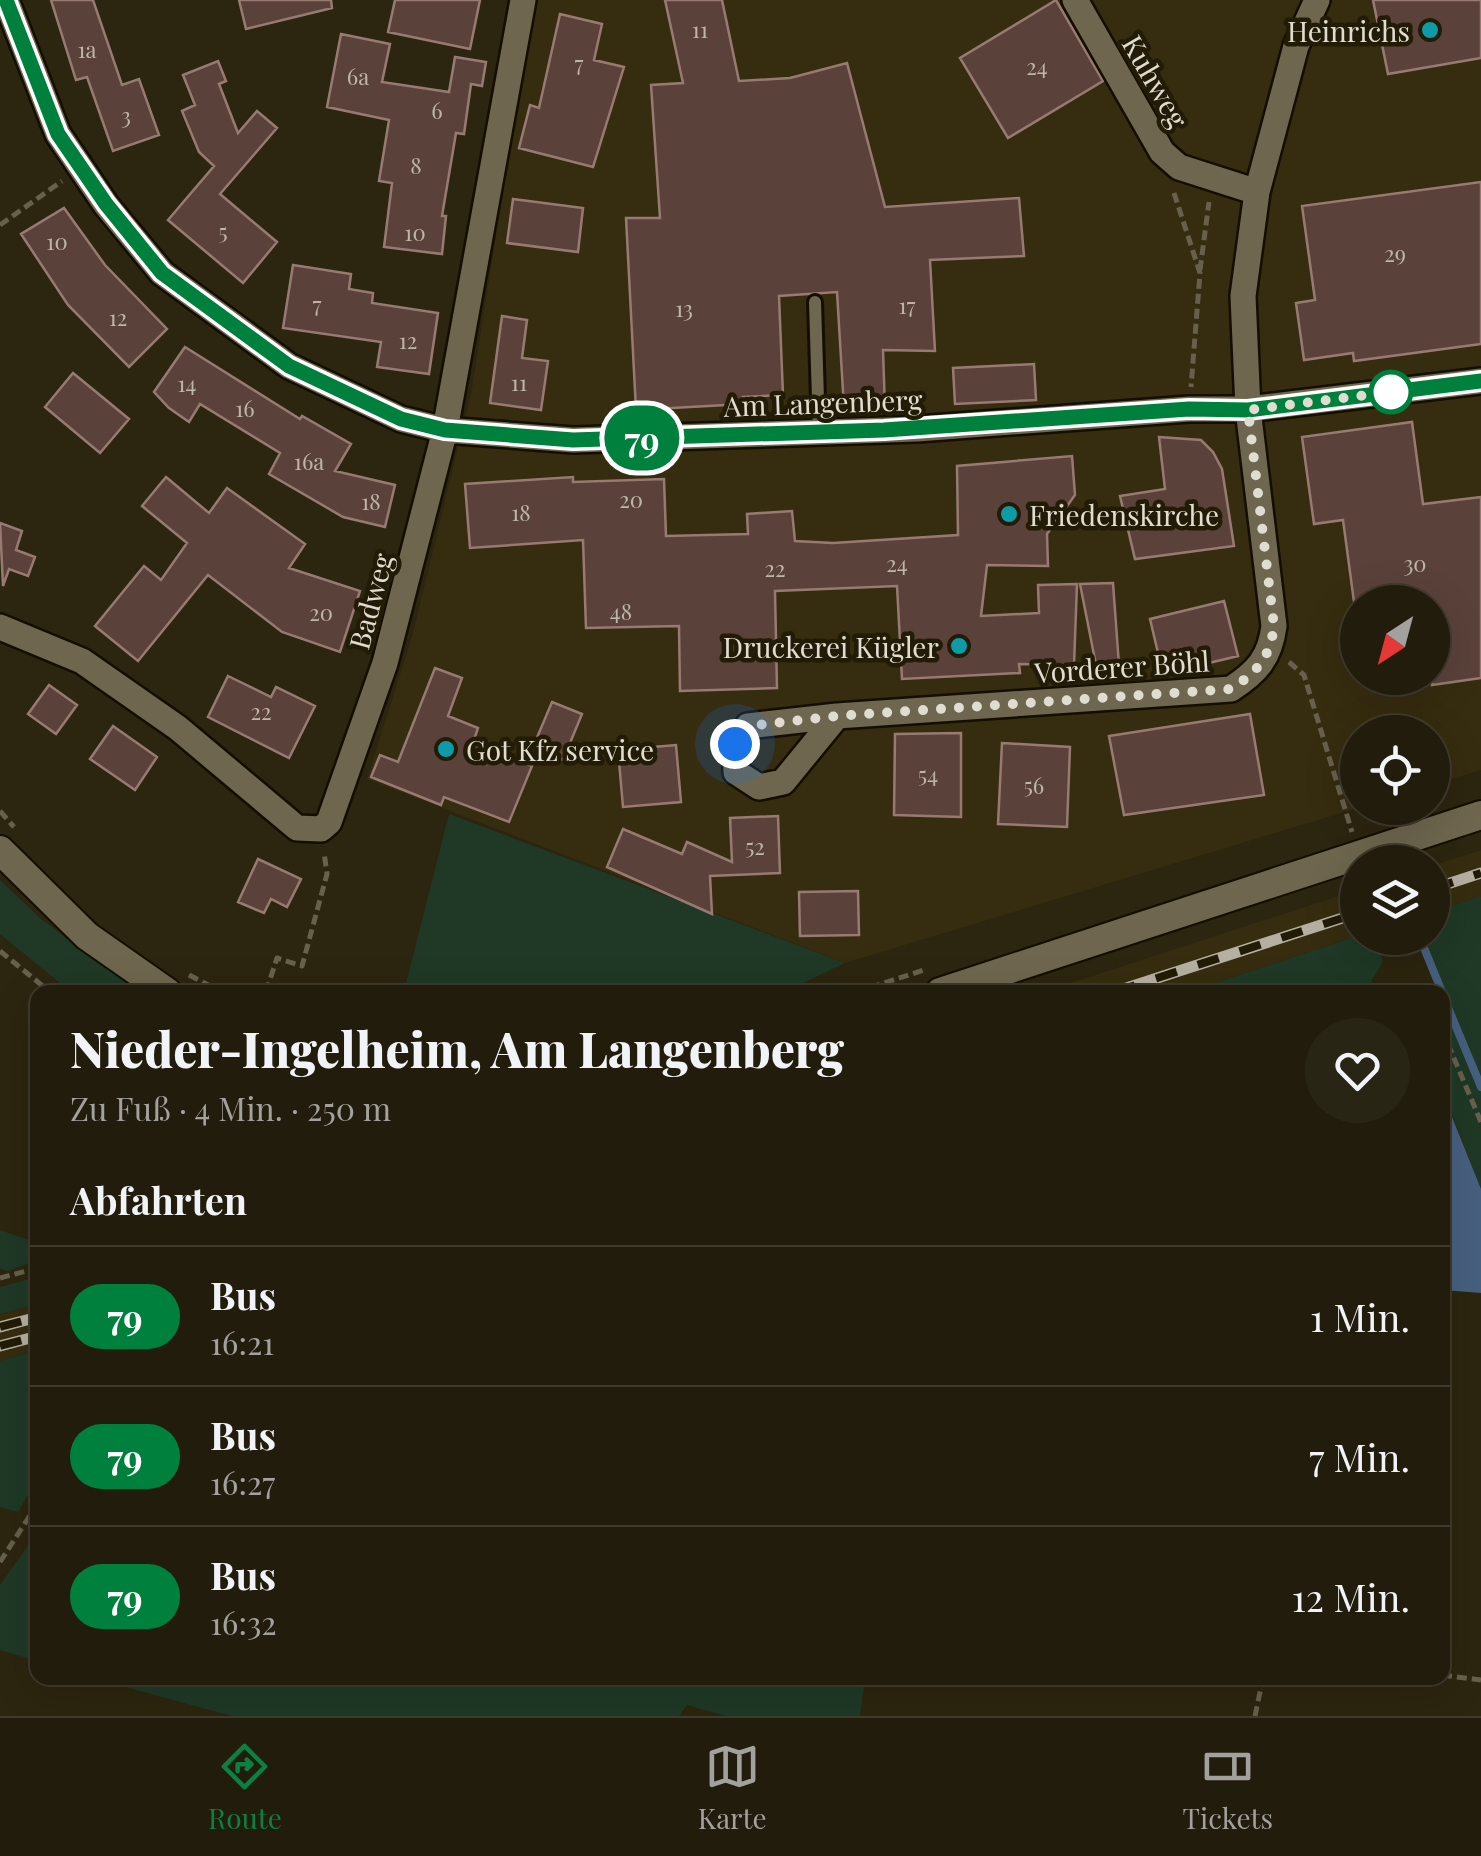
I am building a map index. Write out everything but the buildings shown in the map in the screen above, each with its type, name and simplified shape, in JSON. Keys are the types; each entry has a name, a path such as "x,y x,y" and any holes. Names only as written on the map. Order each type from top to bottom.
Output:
{"main road":[{"path":"961,985 1481,815"},
{"path":"13,846 87,936 175,982"}],"street":[{"name":"Am Langenberg","path":"6,0 58,134 162,273 253,342 365,405 445,430 573,440 819,432 1189,409 1248,410 1481,381"},
{"name":"Badweg","path":"321,830 336,812 385,663 445,430 522,0"},
{"name":"Kuhweg","path":"1075,0 1162,152 1178,168 1257,192"},
{"path":"1271,647 1274,626 1248,410 1243,296 1257,192 1296,46 1317,0"},
{"path":"0,627 82,661 178,728 297,828 321,830"},
{"name":"Vorderer Böhl","path":"837,716 1231,689 1257,672 1271,647"}],"lane":[{"path":"815,302 819,432"}],"path":[{"path":"1162,152 1200,274"},
{"path":"0,225 80,167"},
{"path":"1189,409 1212,180"},
{"path":"1271,647 1304,674 1353,835"},
{"path":"0,811 13,846"},
{"path":"268,985 277,958 302,966 327,874 321,830"},
{"path":"0,951 41,985"},
{"path":"1450,1049 1481,1122"},
{"path":"0,1278 30,1270"},
{"path":"0,1562 30,1515"},
{"path":"1450,1676 1481,1680"},
{"path":"1255,1716 1262,1685"}],"shaded area":[{"path":"533,0 1481,0 1481,770 1450,780 1450,715 1340,715 1340,813 845,963 367,779 413,633 471,394"},
{"path":"1481,850 1481,896 1450,906 1450,860"},
{"path":"1340,896 1340,942 1209,985 1065,985"},
{"path":"30,1306 30,1352 0,1361 0,1314"}],"green space":[{"path":"449,814 845,963 799,985 406,985"},
{"path":"0,880 41,919 130,985 62,985 0,934"},
{"path":"1481,896 1481,1189 1450,1110 1450,1027 1456,1023 1450,1010 1450,985 1438,985 1424,955 1450,955 1450,906"},
{"path":"1340,942 1340,955 1381,955 1383,962 1369,985 1209,985"},
{"path":"0,1230 30,1241 30,1263 8,1271 0,1269"},
{"path":"30,1279 30,1306 0,1314 0,1287"},
{"path":"30,1352 30,1491 18,1512 0,1507 0,1361"},
{"path":"30,1543 30,1659 0,1650 0,1585"},
{"path":"118,1685 864,1685 860,1716 726,1716 687,1705 679,1716 232,1716"}],"water":[{"path":"1450,1112 1481,1189 1481,1293 1450,1291"}],"waterway":[{"path":"1427,955 1439,985"},
{"path":"1450,1012 1481,1087"}],"railway":[{"path":"1450,883 1481,873"},
{"path":"1136,985 1340,919"},
{"path":"0,1327 30,1319"},
{"path":"0,1346 30,1338"}],"bus line":[{"name":"79","path":"6,0 58,134 106,204 162,273 289,366 401,419 445,430 573,440 917,429 1189,409 1248,410 1481,381"}],"place":[{"name":"Heinrichs","path":"1430,30"},
{"name":"Friedenskirche","path":"1009,514"},
{"name":"Druckerei Kügler","path":"959,646"},
{"name":"Got Kfz service","path":"446,749"}],"route":[{"path":"735,744 748,726 837,716 1231,689 1257,672 1271,647 1274,626 1248,410 1391,392"}]}
